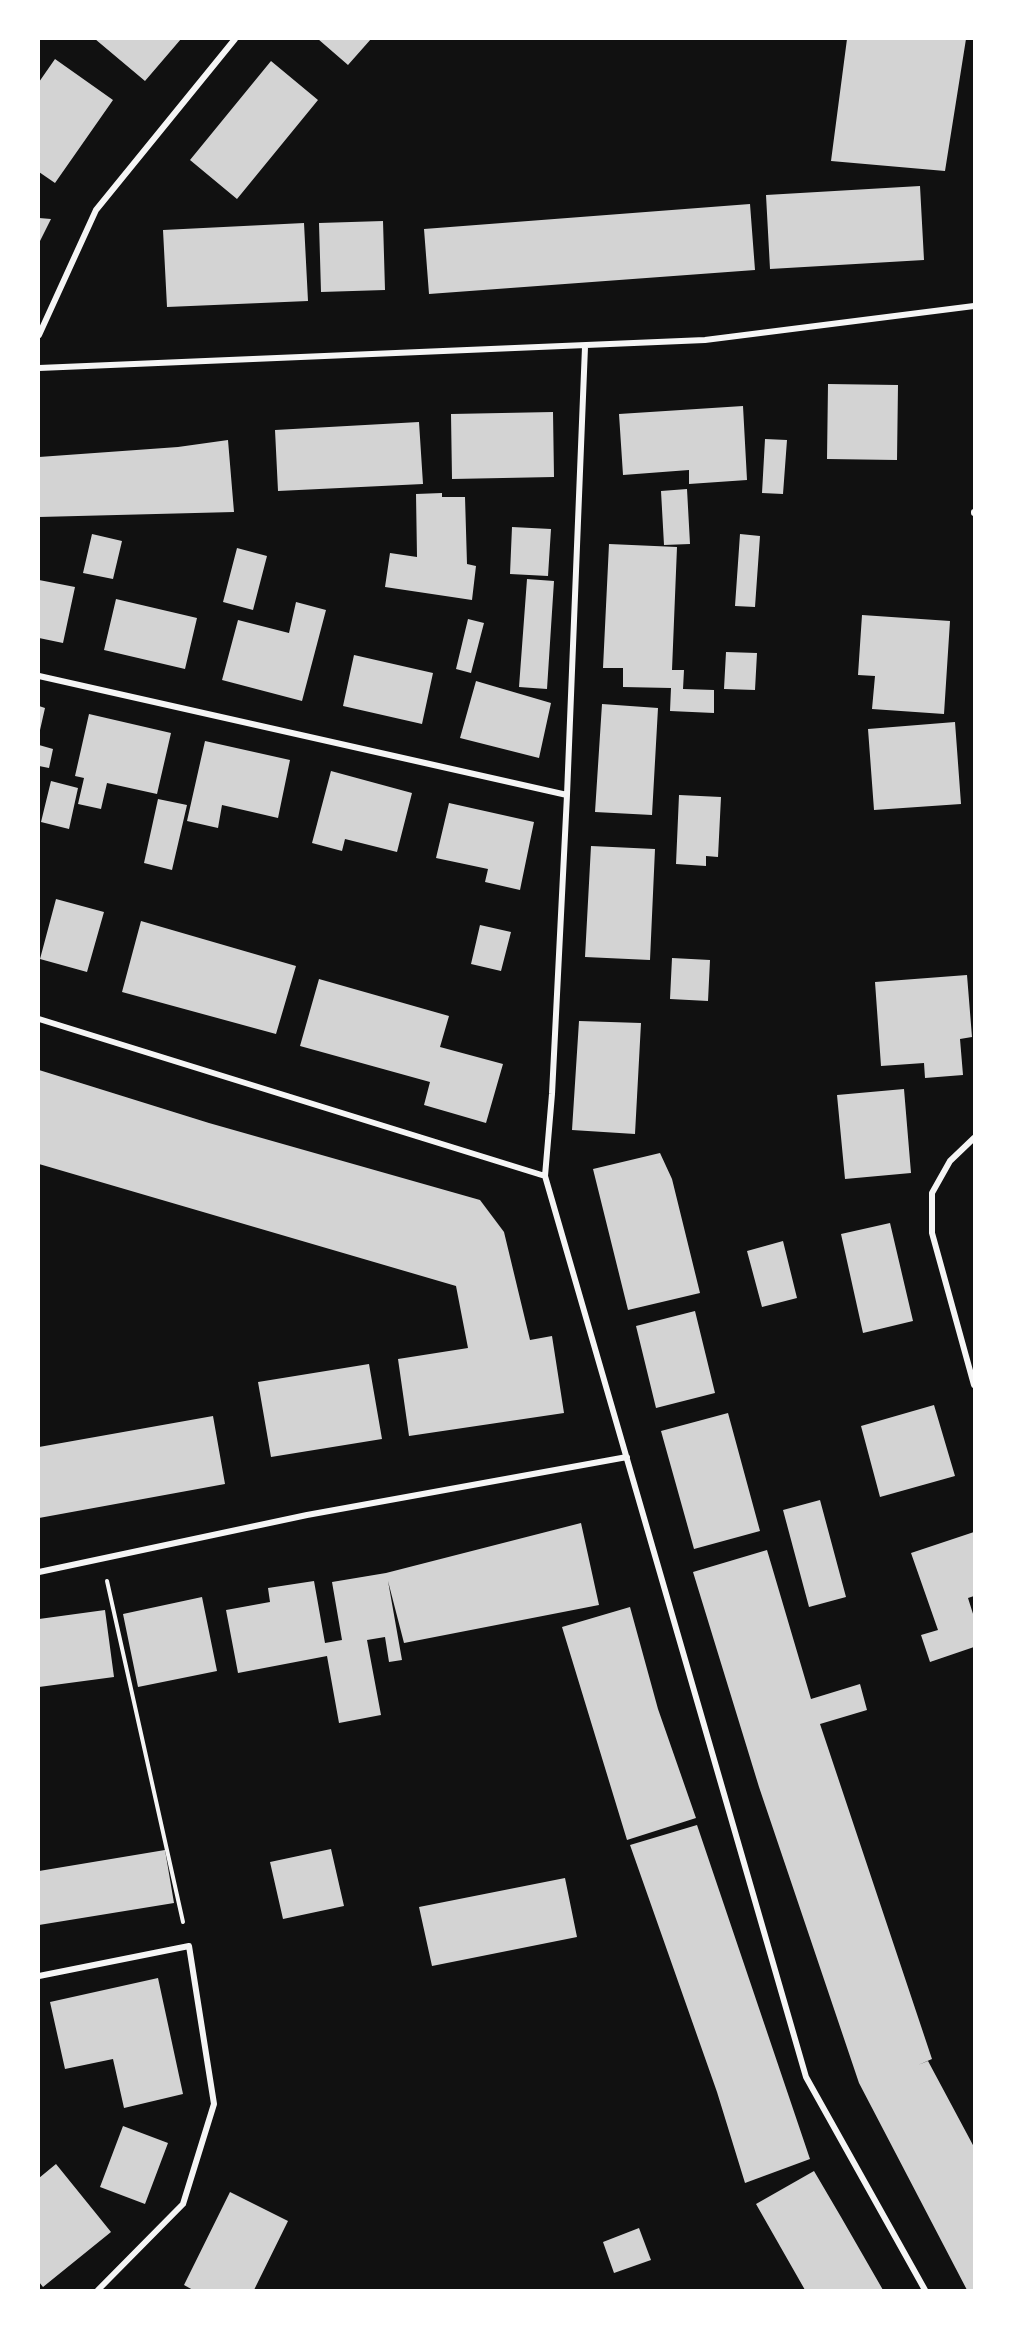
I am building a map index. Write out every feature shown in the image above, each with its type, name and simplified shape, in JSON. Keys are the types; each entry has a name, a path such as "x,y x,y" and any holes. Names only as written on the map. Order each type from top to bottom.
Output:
{"street":[{"path":"39,335 96,210 235,39"},
{"path":"39,368 705,340 974,306"},
{"path":"585,346 567,795 552,1094 545,1176 806,2077 925,2290"},
{"path":"39,676 567,795"},
{"path":"39,1019 545,1176"},
{"path":"974,1138 950,1161 932,1193 932,1233 974,1384"},
{"path":"39,1572 307,1515 627,1457"},
{"path":"39,1976 189,1946 214,2103 183,2204 98,2290"}],"path":[{"path":"102,1559 189,1946"}],"building":[{"path":"95,39 181,39 145,81"},
{"path":"318,39 371,39 348,65"},
{"path":"847,39 966,39 945,171 831,161"},
{"path":"55,59 113,100 55,183 39,172 39,82"},
{"path":"271,61 318,100 237,199 190,160"},
{"path":"920,186 924,260 770,269 766,195"},
{"path":"750,204 755,270 429,294 424,229"},
{"path":"39,218 51,219 39,243"},
{"path":"383,221 385,290 321,292 319,223"},
{"path":"304,223 308,301 167,307 163,230"},
{"path":"828,384 898,385 897,460 827,459"},
{"path":"743,406 747,480 689,484 689,470 623,475 619,414"},
{"path":"553,412 554,477 452,479 451,414"},
{"path":"419,422 423,484 278,491 275,430"},
{"path":"765,439 787,440 783,494 762,493"},
{"path":"228,440 234,512 39,517 39,457 178,447"},
{"path":"687,489 690,544 664,545 661,491"},
{"path":"442,493 442,497 465,497 467,564 476,566 472,600 385,587 390,553 417,557 416,494"},
{"path":"512,527 551,529 548,576 510,574"},
{"path":"92,534 122,541 113,579 83,573"},
{"path":"740,534 760,536 755,607 735,606"},
{"path":"609,544 677,547 672,670 684,670 683,689 714,690 714,713 670,711 671,688 623,687 623,668 603,668"},
{"path":"237,548 267,556 253,610 223,602"},
{"path":"527,579 554,581 547,689 519,687"},
{"path":"39,580 75,587 63,643 39,638"},
{"path":"116,599 197,618 185,669 104,650"},
{"path":"296,602 326,610 302,701 222,680 238,620 289,633"},
{"path":"862,615 950,621 944,714 872,709 875,676 858,675"},
{"path":"468,619 484,623 471,673 456,669"},
{"path":"726,652 757,653 755,690 724,689"},
{"path":"354,655 433,673 422,724 343,706"},
{"path":"476,681 551,703 539,758 460,738"},
{"path":"602,704 658,708 652,815 595,812"},
{"path":"39,706 45,708 40,730 39,730"},
{"path":"89,714 171,733 157,794 107,783 101,809 78,804 84,778 75,776"},
{"path":"955,722 961,804 874,810 868,729"},
{"path":"205,741 290,760 278,818 222,805 218,828 187,821"},
{"path":"39,745 53,749 49,768 39,766"},
{"path":"331,771 412,793 397,852 345,839 342,851 312,843"},
{"path":"51,781 78,788 69,829 41,822"},
{"path":"679,795 721,797 718,857 706,856 706,866 676,864"},
{"path":"158,799 187,805 172,870 144,863"},
{"path":"449,803 534,822 520,890 485,882 488,869 436,858"},
{"path":"591,846 655,849 650,960 585,957"},
{"path":"56,899 104,912 87,972 40,959"},
{"path":"141,921 296,966 276,1034 122,992"},
{"path":"480,925 511,932 501,971 471,964"},
{"path":"672,958 710,960 708,1001 670,999"},
{"path":"967,975 972,1037 960,1039 963,1075 925,1078 924,1063 881,1066 875,982"},
{"path":"319,979 449,1016 440,1047 503,1064 486,1123 424,1105 430,1082 300,1046"},
{"path":"579,1021 641,1023 635,1134 572,1130"},
{"path":"39,1070 209,1123 480,1200 504,1232 530,1340 552,1336 564,1413 409,1436 398,1359 468,1348 456,1286 39,1164"},
{"path":"904,1089 911,1173 845,1179 837,1095"},
{"path":"660,1153 672,1179 700,1293 628,1310 593,1169"},
{"path":"890,1223 913,1321 863,1333 841,1234"},
{"path":"783,1241 797,1298 762,1307 747,1251"},
{"path":"695,1311 715,1393 656,1408 636,1326"},
{"path":"369,1364 382,1439 271,1457 258,1382"},
{"path":"934,1405 955,1476 880,1497 861,1426"},
{"path":"728,1413 760,1531 694,1549 661,1431"},
{"path":"213,1416 225,1484 39,1518 39,1447"},
{"path":"820,1500 846,1597 809,1607 783,1510"},
{"path":"581,1523 599,1605 404,1643 388,1581 402,1660 389,1662 385,1637 367,1640 381,1715 339,1723 327,1656 238,1673 226,1610 270,1602 268,1588 314,1581 325,1643 342,1640 332,1582 386,1573"},
{"path":"974,1532 974,1596 968,1598 974,1617 974,1647 930,1662 921,1635 938,1630 911,1553"},
{"path":"767,1550 811,1699 860,1684 867,1710 820,1724 932,2059 918,2065 928,2061 974,2147 974,2290 967,2290 859,2083 759,1787 693,1572"},
{"path":"202,1597 217,1671 138,1687 123,1614"},
{"path":"630,1607 658,1709 696,1818 627,1840 562,1627"},
{"path":"105,1610 114,1677 39,1687 39,1619"},
{"path":"697,1825 810,2159 745,2183 717,2092 630,1845"},
{"path":"331,1849 344,1906 283,1919 270,1862"},
{"path":"165,1850 174,1903 39,1925 39,1871"},
{"path":"565,1878 577,1937 432,1966 419,1907"},
{"path":"158,1978 183,2094 124,2108 113,2059 65,2069 50,2002"},
{"path":"123,2126 168,2143 145,2204 100,2187"},
{"path":"56,2164 111,2232 43,2287 39,2282 39,2178"},
{"path":"814,2171 883,2290 805,2290 756,2204"},
{"path":"230,2192 288,2221 254,2290 193,2290 184,2285"},
{"path":"639,2228 651,2260 614,2273 603,2242"}]}
